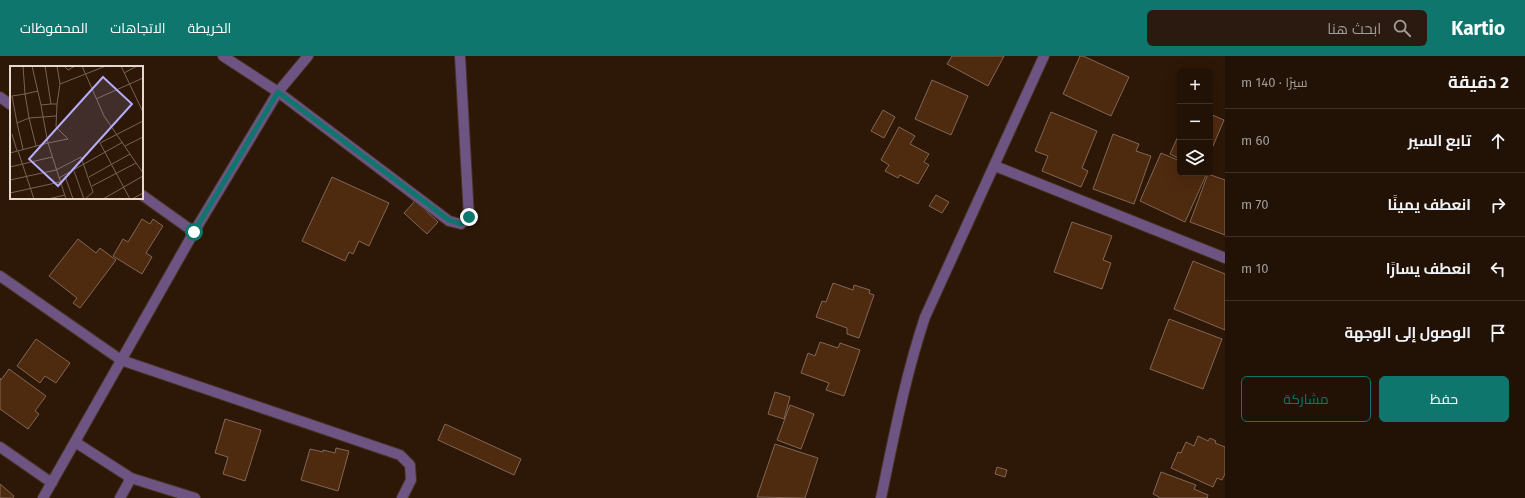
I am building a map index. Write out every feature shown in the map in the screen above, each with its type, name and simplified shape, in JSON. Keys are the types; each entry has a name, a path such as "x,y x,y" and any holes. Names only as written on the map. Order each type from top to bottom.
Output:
{"street":[{"path":"223,56 278,92 449,220 461,224 469,217 460,56"},
{"path":"43,498 194,232 278,92 308,56"},
{"path":"881,498 912,354 923,324 1044,56"},
{"path":"0,97 10,103"},
{"path":"995,166 1225,258"},
{"path":"143,196 194,232"},
{"path":"0,276 122,360 400,455 410,465 411,480 402,498"},
{"path":"75,442 131,478 195,498"},
{"path":"0,447 52,483"},
{"path":"120,498 131,478"}],"building":[{"path":"952,56 1004,56 988,86 947,64"},
{"path":"1080,56 1129,77 1111,116 1063,94"},
{"path":"932,80 968,96 951,135 915,119"},
{"path":"883,110 895,117 884,138 871,131"},
{"path":"1051,112 1097,131 1082,168 1088,171 1081,187 1042,171 1048,156 1035,151"},
{"path":"1213,115 1224,120 1213,146"},
{"path":"899,127 915,136 910,144 929,154 924,162 929,165 918,184 900,175 898,178 885,171 889,165 881,160"},
{"path":"1113,134 1139,144 1136,151 1151,156 1134,204 1093,189"},
{"path":"1177,139 1177,158 1170,154"},
{"path":"1161,153 1177,160 1177,176 1206,176 1185,222 1140,201"},
{"path":"1207,176 1213,176 1225,180 1225,235 1190,222"},
{"path":"332,177 389,203 369,246 359,241 353,254 349,252 345,261 302,241"},
{"path":"936,195 949,202 942,213 929,206"},
{"path":"415,201 438,222 427,234 404,213"},
{"path":"142,219 150,224 153,219 163,226 146,253 152,257 142,274 113,256 123,239 128,242"},
{"path":"1072,222 1112,236 1103,260 1111,263 1102,289 1054,272"},
{"path":"78,239 96,253 100,248 116,260 80,308 73,303 77,298 49,276"},
{"path":"1193,261 1225,274 1225,330 1174,309"},
{"path":"833,283 853,290 854,285 870,290 869,293 874,295 859,338 847,334 847,328 816,317 822,301 826,302"},
{"path":"1169,319 1222,339 1203,389 1150,369"},
{"path":"36,339 70,363 56,383 45,376 40,383 17,366"},
{"path":"820,342 838,348 840,343 860,350 844,396 826,390 829,383 801,373 808,353 815,356"},
{"path":"9,369 46,396 35,411 39,414 28,429 0,409 0,378 1,380"},
{"path":"775,392 790,397 784,419 768,414"},
{"path":"790,405 814,414 801,449 777,440"},
{"path":"225,419 261,430 245,481 223,474 228,457 215,453"},
{"path":"445,424 521,459 514,475 438,440"},
{"path":"1198,436 1208,441 1210,438 1216,441 1215,443 1225,447 1225,474 1222,480 1217,478 1213,487 1171,468 1178,452 1181,453 1186,442 1194,446"},
{"path":"775,444 818,458 805,498 757,497"},
{"path":"336,448 349,451 338,491 301,480 310,449 335,453"},
{"path":"997,467 1007,470 1005,477 995,474"},
{"path":"1161,472 1196,485 1194,489 1208,495 1207,498 1159,498 1153,494"},
{"path":"0,484 14,496 13,498 0,498"}],"route":[{"path":"194,232 278,92 449,220 457,224 461,224 469,217"}]}
